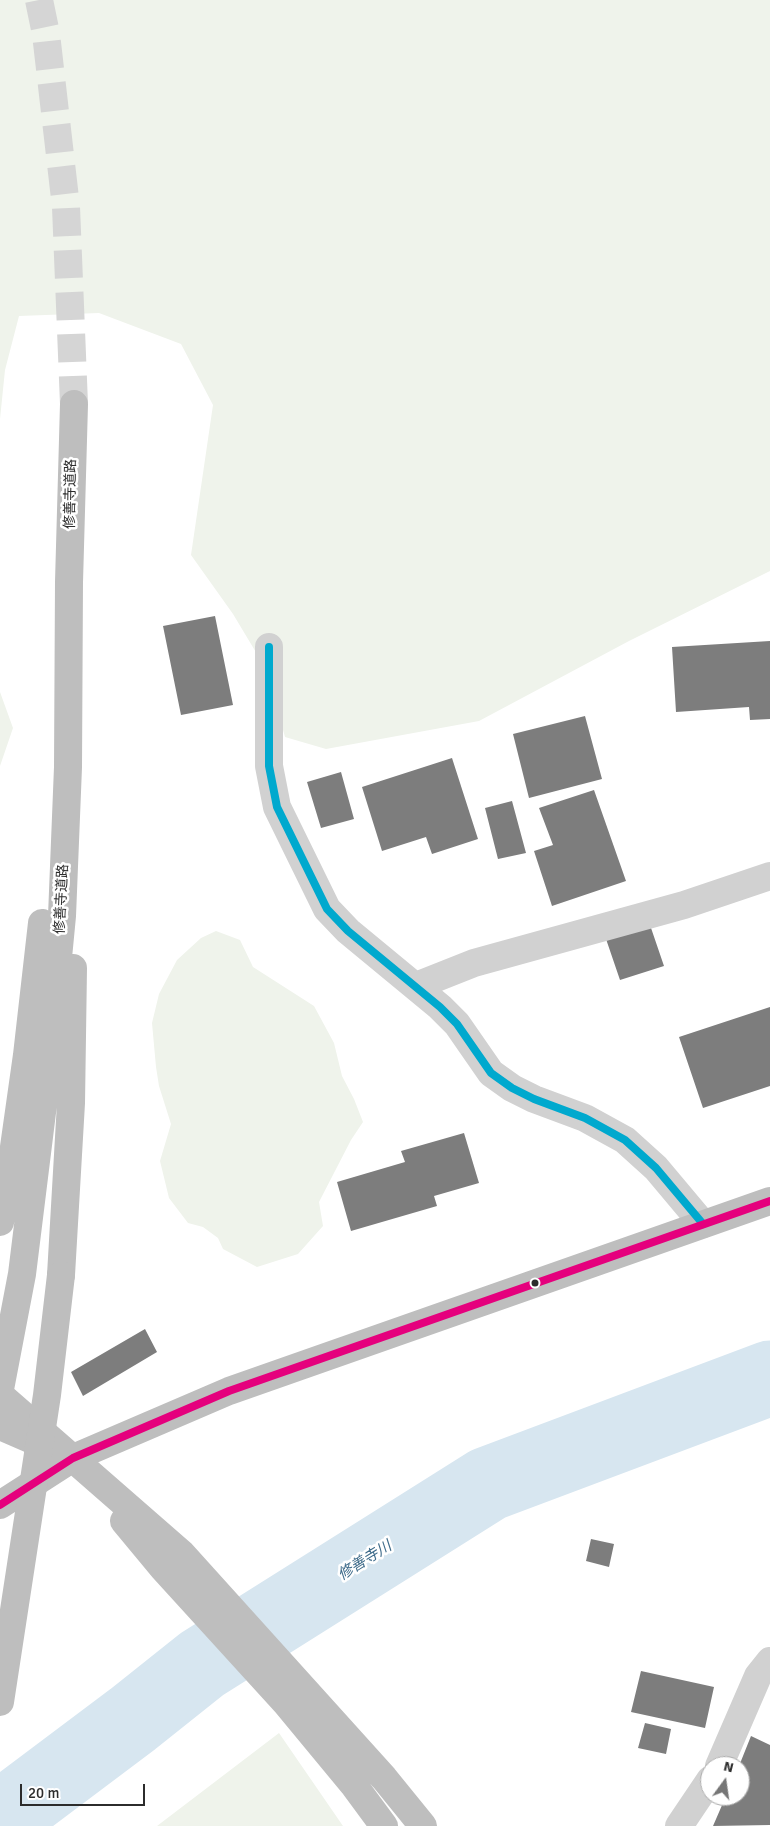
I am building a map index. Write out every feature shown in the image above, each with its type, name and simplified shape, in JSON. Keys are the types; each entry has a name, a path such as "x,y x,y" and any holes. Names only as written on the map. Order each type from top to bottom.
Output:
{"highway":[{"name":"修善寺道路","path":"0,1389 22,1274 47,1072 61,926 68,767 69,582 74,404"},
{"path":"0,1222 13,1154 26,1065 42,930 51,824 55,740 69,582"},
{"path":"0,1702 46,1395 61,1275 71,1103 74,950 68,767"},
{"path":"0,1506 73,1458 229,1390 770,1201"},
{"path":"0,1395 73,1458 172,1561 295,1696 384,1778 423,1826"},
{"path":"0,1426 73,1458"},
{"path":"295,1696 353,1784 384,1826"}],"street":[{"path":"269,646 268,766 277,806 326,909 348,931 416,986 457,1024 492,1073 512,1088 534,1099 585,1118 625,1140 656,1168 703,1224"},
{"path":"416,986 474,963 684,905 770,876"},
{"path":"723,1756 758,1676 770,1661"},
{"path":"679,1826 700,1795"}],"shaded area":[{"path":"0,0 770,0 770,571 629,641 479,721 326,749 285,737 266,669 233,614 191,555 213,405 181,344 99,313 19,316 5,370 0,419"},
{"path":"0,692 13,728 0,766"},
{"path":"216,931 240,940 253,967 314,1006 334,1043 342,1076 363,1122 351,1140 319,1202 323,1226 298,1254 257,1267 223,1249 218,1238 203,1227 188,1223 169,1198 160,1161 171,1124 159,1086 156,1067 152,1023 159,994 177,960 201,938"},
{"path":"279,1733 343,1826 157,1826"}],"building":[{"path":"215,616 233,705 181,715 163,626"},
{"path":"770,641 770,719 750,720 749,707 676,712 672,647"},
{"path":"585,716 602,779 529,798 513,734"},
{"path":"452,758 478,839 432,854 426,837 382,851 362,787"},
{"path":"341,772 354,819 321,828 307,782"},
{"path":"594,790 626,881 552,906 534,851 553,845 539,808"},
{"path":"512,801 526,853 498,859 485,808"},
{"path":"650,925 664,966 620,980 606,939"},
{"path":"770,1007 770,1086 703,1108 679,1037"},
{"path":"464,1133 479,1183 434,1196 437,1206 351,1231 337,1182 405,1162 401,1151"},
{"path":"145,1329 157,1352 83,1396 71,1372"},
{"path":"591,1539 614,1544 609,1567 586,1561"},
{"path":"641,1671 714,1687 705,1728 631,1712"},
{"path":"645,1723 671,1729 666,1754 638,1748"},
{"path":"751,1736 770,1745 770,1825 713,1826 722,1806 750,1806 750,1756 743,1756"}],"waterway":[{"name":"修善寺川","path":"0,1819 133,1719 202,1664 488,1484 770,1378"}],"tunnel":[{"path":"39,0 46,34 66,207 74,404"}],"transit line":[{"path":"269,647 269,766 277,807 327,909 348,931 440,1007 457,1024 491,1073 512,1088 534,1099 585,1118 625,1140 656,1168 703,1224"},
{"path":"0,1505 73,1458 229,1391 770,1201"}]}
